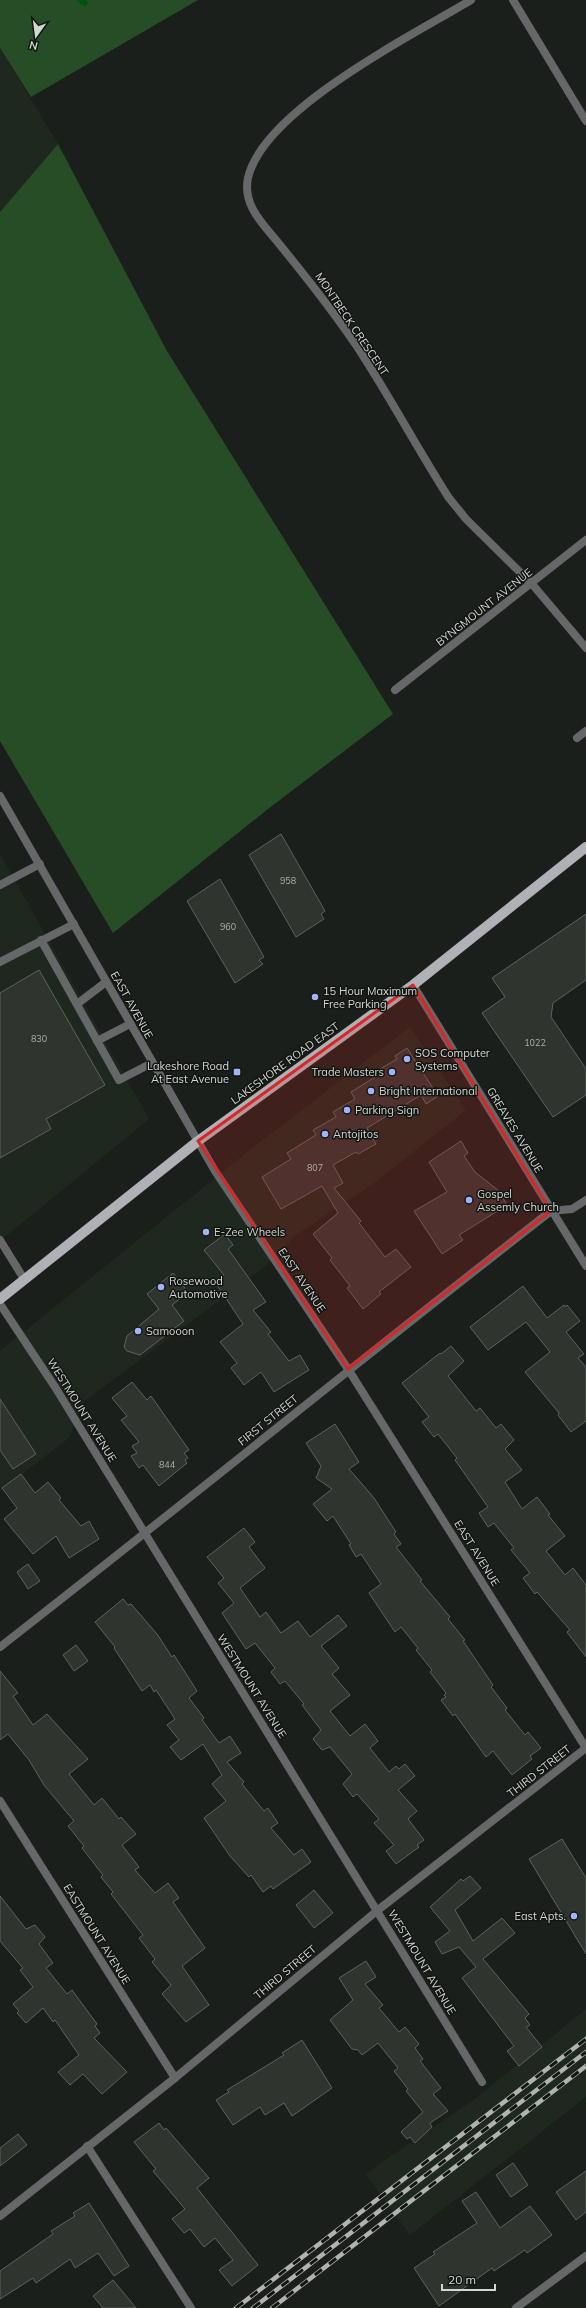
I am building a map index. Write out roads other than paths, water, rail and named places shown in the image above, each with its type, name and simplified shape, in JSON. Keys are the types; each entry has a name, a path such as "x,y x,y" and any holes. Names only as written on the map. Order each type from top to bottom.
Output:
{"main road":[{"name":"LAKESHORE ROAD EAST","path":"0,1299 24,1278 198,1141 413,985 586,847"}],"street":[{"name":"MONTBECK CRESCENT","path":"471,0 333,84 291,116 258,155 252,168 247,189 254,214 318,291 356,347 449,498 466,519 532,584 586,648"},
{"path":"513,0 586,122"},
{"name":"BYNGMOUNT AVENUE","path":"395,690 532,584 586,540"},
{"path":"577,738 586,731"},
{"name":"EAST AVENUE","path":"0,796 215,1171 348,1369 586,1748"},
{"path":"0,885 40,864"},
{"path":"0,962 74,924"},
{"path":"42,940 119,1080 152,1063"},
{"path":"77,1004 106,982"},
{"name":"GREAVES AVENUE","path":"413,985 586,1266"},
{"path":"97,1041 130,1024"},
{"path":"551,1211 572,1208 586,1200"},
{"name":"FIRST STREET","path":"0,1647 145,1534 348,1369 551,1211"},
{"path":"0,1240 24,1278"},
{"name":"WESTMOUNT AVENUE","path":"0,1304 21,1333 378,1910 482,2082"},
{"name":"THIRD STREET","path":"0,2216 175,2078 378,1910 586,1748"},
{"name":"EASTMOUNT AVENUE","path":"0,1801 175,2078"},
{"path":"87,2146 191,2308"},
{"path":"516,2308 586,2256"}],"waterway":[{"path":"80,0 85,3"}],"railway":[{"path":"236,2308 586,2039"},
{"path":"253,2308 586,2052"},
{"path":"272,2308 586,2066"}],"place":[{"name":"15 Hour Maximum Free Parking","path":"315,997"},
{"name":"SOS Computer Systems","path":"407,1059"},
{"name":"Lakeshore Road At East Avenue","path":"237,1072"},
{"name":"Trade Masters","path":"392,1072"},
{"name":"Bright International","path":"371,1091"},
{"name":"Parking Sign","path":"347,1110"},
{"name":"Antojitos","path":"325,1134"},
{"name":"Gospel Assemly Church","path":"469,1200"},
{"name":"E-Zee Wheels","path":"206,1232"},
{"name":"Rosewood Automotive","path":"161,1287"},
{"name":"Samooon","path":"138,1331"},
{"name":"East Apts.","path":"574,1916"}]}
